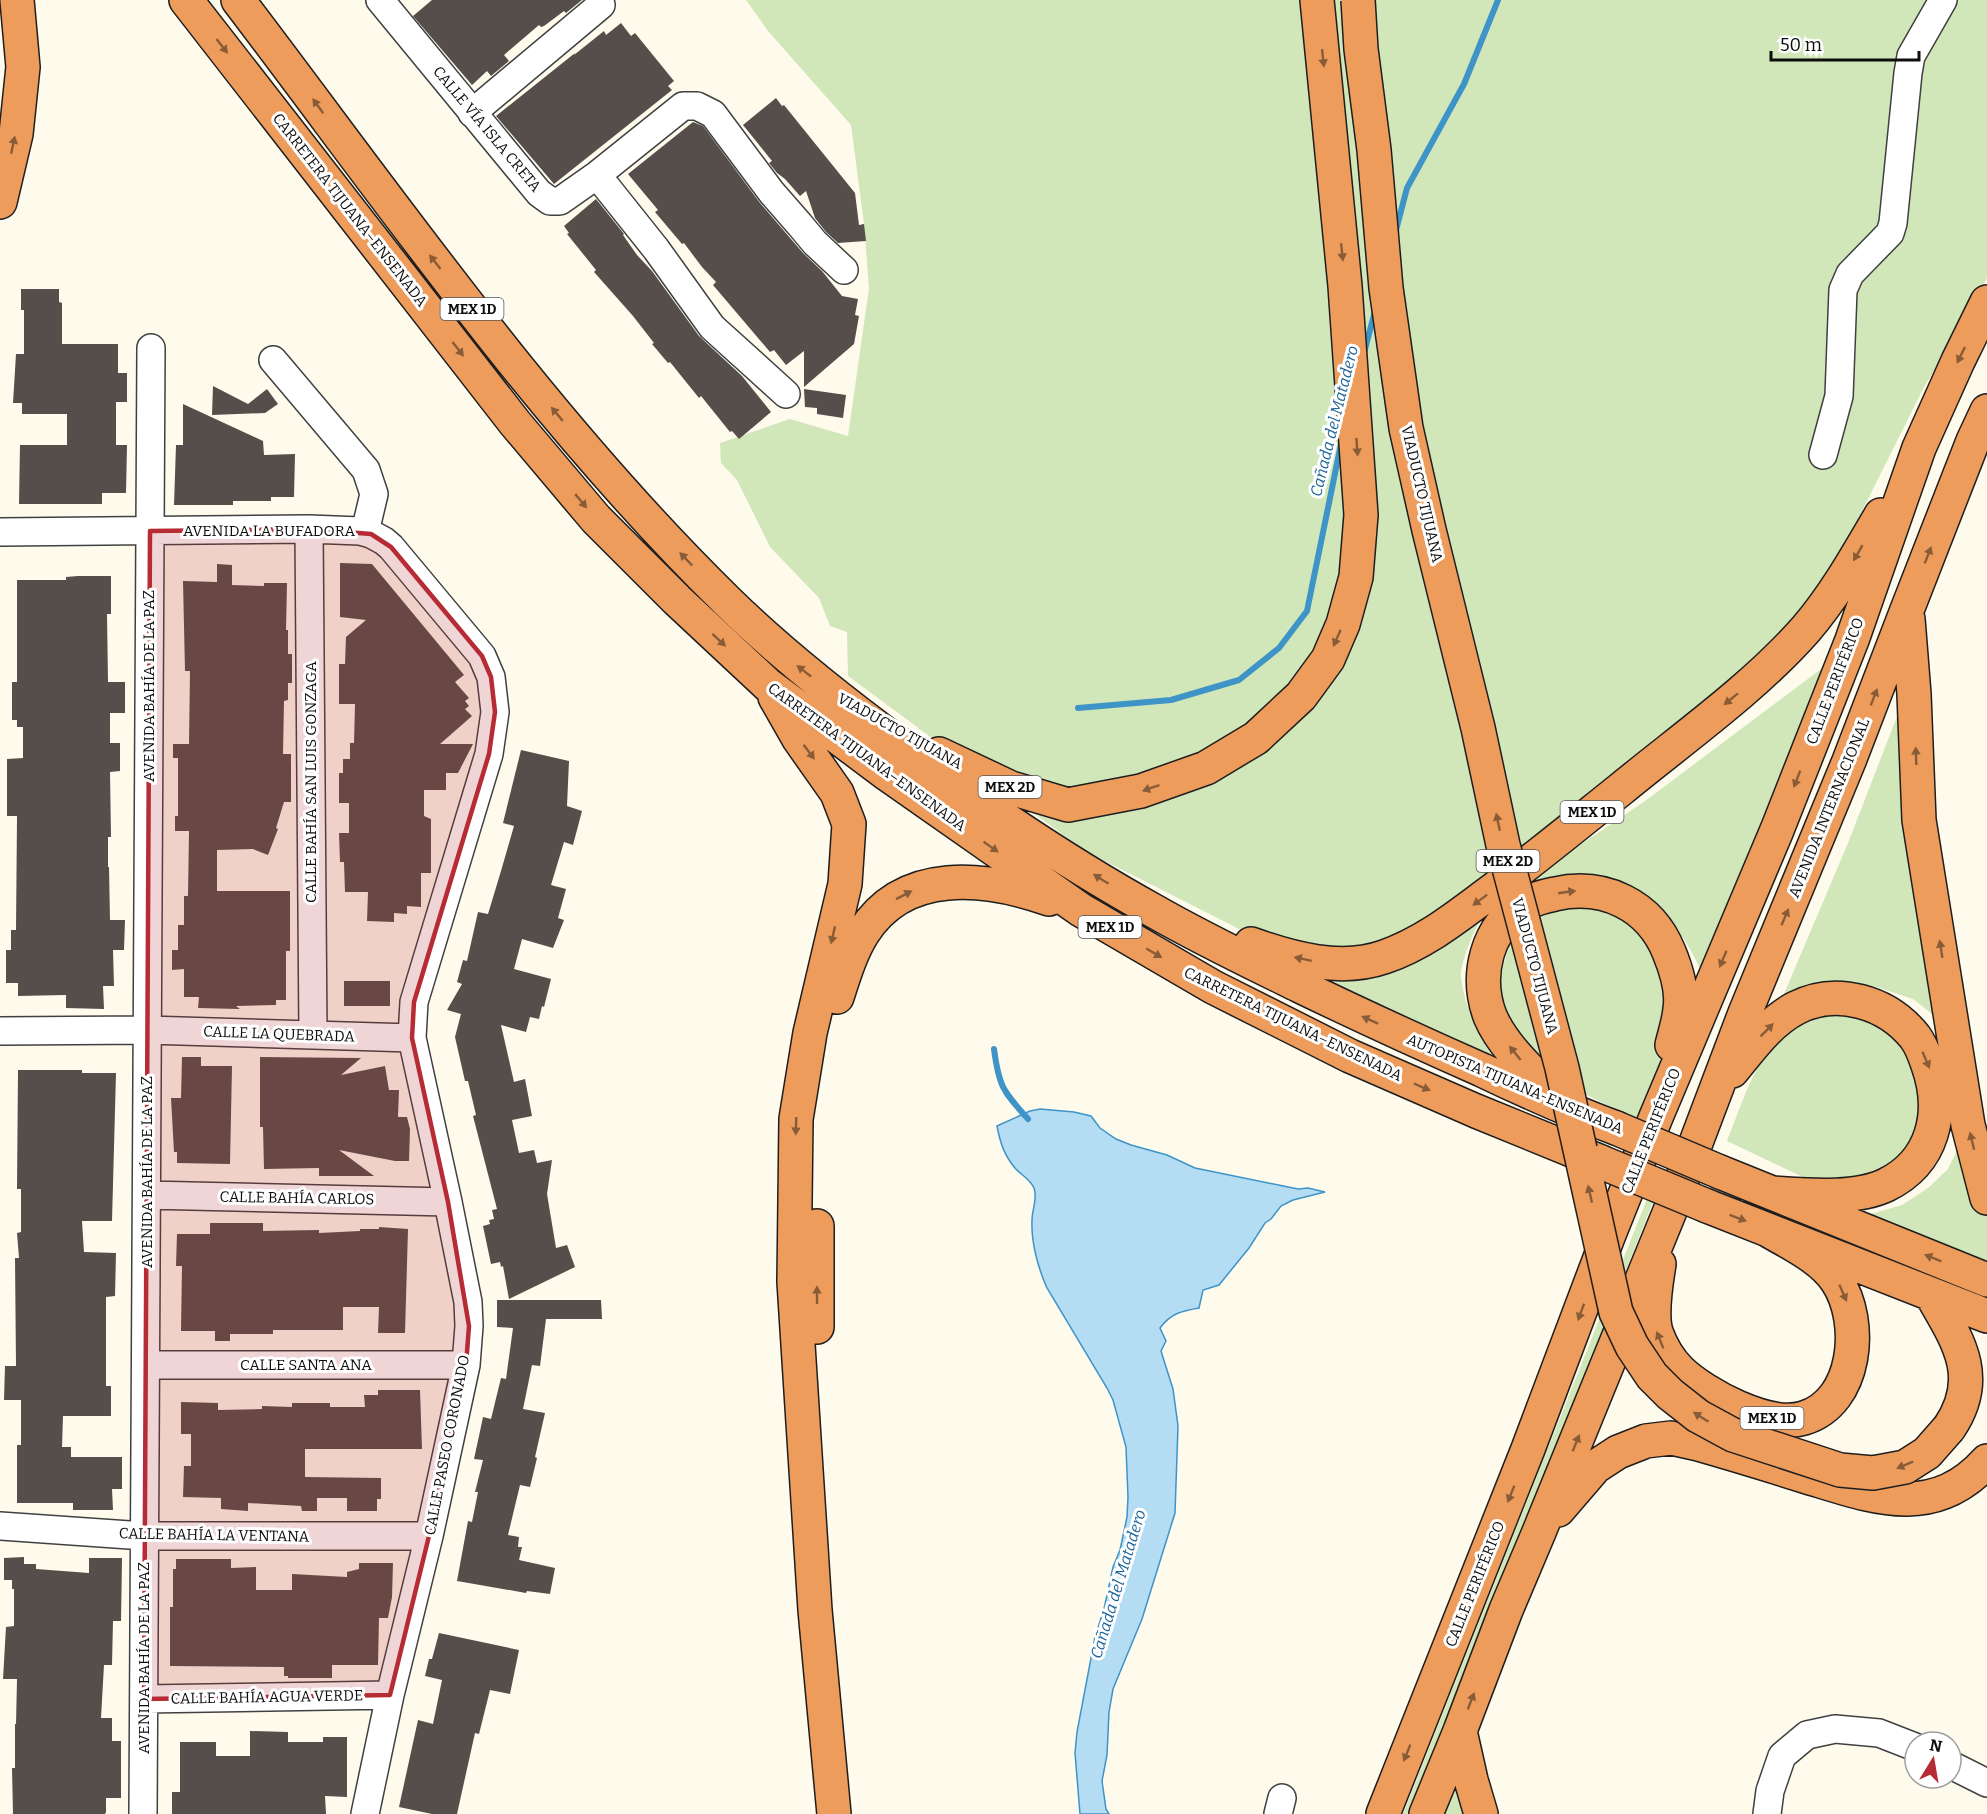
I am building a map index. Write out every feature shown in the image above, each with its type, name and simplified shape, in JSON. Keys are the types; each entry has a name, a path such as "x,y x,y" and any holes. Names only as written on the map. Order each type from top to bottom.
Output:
{"highway":[{"path":"2,0 2,69"},
{"path":"0,202 16,134 22,76 17,0"},
{"name":"CARRETERA TIJUANA–ENSENADA","path":"186,0 515,423 596,519 676,600 768,685 897,781 1081,910 1213,987 1350,1056 1476,1111 1768,1230"},
{"name":"CARRETERA TIJUANA–ENSENADA","path":"238,0 410,230 506,352 603,470 727,602 797,665 950,781 1035,839 1151,910"},
{"name":"VIADUCTO TIJUANA","path":"831,692 946,758 1011,788 1068,805 1141,791 1206,768 1256,738 1301,696 1328,659 1343,624 1356,578 1361,515 1345,286 1317,0"},
{"name":"VIADUCTO TIJUANA","path":"1358,0 1386,288 1406,428 1478,728 1503,845 1562,1068 1616,1312 1632,1346 1652,1376 1698,1416 1733,1435 1840,1470 1873,1473 1905,1467 1927,1453 1949,1428 1960,1405 1966,1382 1965,1361 1958,1341 1931,1294"},
{"name":"MEX 1D","path":"1151,910 1268,950 1328,963 1383,958 1415,945 1450,922 1517,872 1770,668 1807,627 1839,586 1919,448 1987,302"},
{"name":"AVENIDA INTERNACIONAL","path":"1672,1206 1745,1014 1849,761 1987,411"},
{"name":"CALLE PERIFÉRICO","path":"1383,1814 1532,1439 1656,1117 1786,809 1852,640 1919,448"},
{"path":"1907,610 1914,694 1919,820 1968,1125 1987,1198"},
{"path":"768,685 799,739 837,792 849,824 845,884 810,1033 796,1119 794,1282 815,1610 834,1814"},
{"path":"850,1814 832,1614 817,1371 818,1093 831,1011 863,932 899,896 936,883 997,884 1022,889 1081,910"},
{"path":"1570,1111 1505,1040 1491,1017 1485,997 1483,975 1492,938 1525,904 1545,896 1571,891 1600,892 1616,897 1639,910 1653,924 1666,945 1677,971 1681,1007 1656,1117"},
{"name":"AUTOPISTA TIJUANA-ENSENADA","path":"1151,910 1243,959 1362,1017 1570,1111 1987,1280"},
{"path":"1716,1091 1768,1027 1796,1008 1821,998 1851,999 1876,1006 1895,1018 1916,1038 1935,1084 1934,1132 1923,1153 1908,1172 1884,1186 1855,1193 1827,1196 1773,1193"},
{"path":"1426,1814 1506,1610 1672,1206"},
{"name":"MEX 1D","path":"1672,1206 1662,1246 1655,1290 1655,1328 1663,1349 1679,1370 1706,1392 1734,1407 1786,1421 1803,1419 1820,1411 1836,1397 1844,1380 1851,1361 1850,1317 1846,1297 1837,1280 1823,1264 1768,1230"},
{"path":"1768,1230 1987,1316"},
{"path":"1539,1532 1595,1467 1618,1452 1646,1441 1671,1438 1698,1444 1867,1495 1899,1500 1928,1497 1951,1490 1976,1473 1987,1461"},
{"path":"1460,1731 1470,1780 1481,1814"}],"street":[{"path":"1823,454 1839,396 1843,290 1850,274 1890,233 1893,223 1911,56 1943,0"},
{"name":"CALLE VÍA ISLA CRETA","path":"388,3 472,113 539,194 550,201 560,201 597,175 683,106 697,106 712,114 772,193 815,243 844,270"},
{"path":"472,113 600,5"},
{"path":"597,175 656,249 712,327 786,394"},
{"name":"AVENIDA BAHÍA DE LA PAZ","path":"143,1814 151,348"},
{"path":"273,360 366,470 374,494 365,532"},
{"name":"AVENIDA LA BUFADORA","path":"0,532 309,529 365,532 391,547 482,656 491,677 495,712 489,754 414,1002 412,1038"},
{"name":"CALLE BAHÍA SAN LUIS GONZAGA","path":"309,529 313,1035"},
{"name":"CALLE LA QUEBRADA","path":"0,1032 147,1030 412,1038"},
{"name":"CALLE PASEO CORONADO","path":"366,1814 390,1695 429,1536 466,1365 469,1326 468,1302 412,1038"},
{"name":"CALLE BAHÍA CARLOS","path":"147,1195 448,1202"},
{"name":"CALLE SANTA ANA","path":"146,1365 466,1365"},
{"name":"CALLE BAHÍA LA VENTANA","path":"0,1526 144,1536 429,1536"},
{"name":"CALLE BAHÍA AGUA VERDE","path":"144,1699 390,1695"},
{"path":"1767,1814 1770,1791 1782,1756 1808,1735 1835,1729 1879,1733 1903,1742"},
{"path":"1963,1771 1987,1783"}],"highlighted area":[{"path":"309,529 371,534 391,547 482,656 491,677 495,712 489,754 414,1002 412,1038 448,1202 469,1326 466,1365 429,1536 390,1695 144,1699 150,531"}],"green space":[{"path":"746,0 1987,0 1987,278 1922,391 1832,571 1786,635 1419,936 1360,957 1253,936 1085,851 848,676 847,632 830,626 819,598 770,547 737,480 721,463 720,443 790,419 848,436 869,288 864,224 851,125 768,31"},
{"path":"1833,660 1703,975 1677,928 1657,908 1563,879 1548,878 1529,884 1487,910 1470,942 1461,971 1463,989 1470,1012 1497,1064 1322,977 1453,931 1645,801"},
{"path":"1913,675 1987,1195 1987,1266 1864,1216 1902,1205 1928,1188 1948,1169 1959,1146 1942,1022 1913,999 1856,982 1833,983 1775,1015 1848,843"},
{"path":"1586,903 1640,921 1680,1024 1648,1125 1556,1080 1529,1060 1501,1008 1500,976 1512,938 1528,920 1559,907"},
{"path":"1827,1015 1850,1016 1900,1030 1932,1105 1906,1160 1840,1186 1805,1178 1727,1141 1760,1063 1786,1034 1804,1023"},
{"path":"1647,1199 1653,1202 1410,1814 1403,1814"},
{"path":"1457,1778 1472,1814 1443,1814"}],"water":[{"path":"1040,1109 1091,1116 1100,1128 1116,1139 1167,1155 1195,1168 1298,1189 1308,1188 1325,1192 1293,1200 1281,1206 1265,1223 1249,1248 1219,1285 1203,1290 1199,1308 1177,1314 1168,1319 1160,1328 1166,1341 1161,1351 1173,1389 1178,1426 1175,1513 1142,1619 1113,1689 1109,1712 1107,1755 1102,1781 1106,1809 1109,1814 1080,1814 1075,1753 1095,1637 1127,1517 1126,1447 1113,1400 1047,1288 1036,1255 1033,1237 1034,1188 1005,1153 997,1126 1030,1111"}],"building":[{"path":"432,0 582,0 544,26 539,25 504,55 509,61 491,76 487,71 472,85 413,16"},
{"path":"621,23 631,36 635,33 674,81 668,86 672,90 554,184 496,116 604,31 606,35"},
{"path":"776,98 855,193 859,225 864,224 866,241 838,243 826,232 815,218 806,191 800,196 777,173 769,163 772,161 743,125"},
{"path":"693,122 703,126 760,203 842,296 858,299 855,315 859,316 854,344 804,387 804,351 786,365 774,350 770,352 713,285 716,282 655,212 658,210 628,174"},
{"path":"596,199 699,336 742,376 771,412 739,439 732,431 730,432 701,396 699,398 652,344 654,343 594,272 596,270 567,234 569,233 564,226"},
{"path":"21,289 59,289 59,302 62,303 62,344 118,344 118,373 127,373 127,402 116,402 116,445 127,445 126,493 102,493 102,504 19,504 20,445 67,445 67,414 22,414 22,403 13,403 16,354 24,354 24,310 21,310"},
{"path":"213,386 248,404 267,389 278,404 265,413 212,415"},
{"path":"804,389 846,395 843,418 817,414 817,408 805,407"},
{"path":"183,404 263,441 264,455 295,454 294,497 271,497 271,501 233,501 233,505 174,505 176,445 183,445"},
{"path":"340,563 372,564 464,675 455,682 469,698 465,701 469,706 465,709 472,716 440,744 473,744 458,773 446,773 446,790 424,790 424,816 431,819 431,873 421,873 421,907 407,906 407,914 394,913 394,922 367,921 368,892 345,892 344,862 340,862 339,833 349,833 349,803 339,803 339,773 343,773 343,759 350,759 350,743 354,743 355,704 339,704 339,664 345,664 346,637 366,620 340,617"},
{"path":"217,564 232,565 232,585 264,586 264,583 287,583 286,630 288,630 288,654 292,654 292,683 288,683 288,700 284,701 283,754 291,754 291,802 284,802 276,828 278,829 268,855 253,849 217,850 217,891 290,891 290,951 286,951 286,1000 276,1000 276,1005 236,1006 240,1009 198,1008 199,997 184,997 184,969 172,970 172,950 178,950 178,925 184,925 184,896 188,896 189,831 175,831 175,816 178,816 178,758 173,758 173,744 189,744 190,671 185,671 183,581 217,582"},
{"path":"111,576 111,614 107,614 108,682 125,682 125,713 110,713 110,743 120,743 120,771 110,772 111,837 108,837 110,920 125,920 124,950 113,950 114,986 103,986 104,1009 66,1008 66,995 18,996 18,983 6,983 6,950 11,950 11,930 16,930 17,816 7,816 7,759 23,758 23,727 17,727 17,720 12,720 12,682 17,682 17,580 66,580 66,577"},
{"path":"521,750 569,761 567,806 582,811 573,845 564,842 551,885 566,889 558,918 564,920 553,948 522,939 514,969 551,979 544,1007 542,1006 539,1019 530,1017 526,1032 501,1025 514,1082 525,1079 532,1116 512,1120 519,1153 534,1150 537,1163 552,1160 547,1194 556,1248 567,1245 575,1267 509,1299 503,1266 501,1267 500,1262 491,1264 483,1226 490,1224 489,1220 494,1219 492,1210 497,1209 473,1116 476,1115 468,1081 465,1081 455,1037 461,1014 447,1010 462,984 457,982 463,960 467,961 478,912 488,914 514,826 503,823"},
{"path":"344,981 390,981 390,1006 344,1006"},
{"path":"182,1057 201,1057 201,1066 232,1066 230,1164 177,1163 177,1152 174,1152 171,1098 181,1098"},
{"path":"260,1057 361,1058 341,1075 385,1066 389,1090 399,1090 398,1117 407,1117 410,1129 409,1161 395,1161 339,1150 374,1176 319,1176 319,1168 264,1169 263,1127 260,1127"},
{"path":"18,1070 82,1070 82,1073 116,1073 112,1221 82,1221 84,1252 116,1253 115,1296 106,1297 106,1386 111,1386 111,1416 63,1416 62,1447 71,1447 71,1457 122,1457 122,1489 112,1489 113,1510 73,1510 73,1503 17,1503 17,1445 21,1445 21,1400 4,1400 5,1366 16,1366 15,1258 19,1258 17,1233 21,1232 21,1189 17,1189"},
{"path":"210,1223 263,1223 263,1231 319,1230 319,1233 360,1231 360,1229 379,1229 379,1227 408,1229 405,1333 378,1333 379,1307 343,1307 343,1330 273,1330 273,1334 230,1334 230,1341 215,1341 215,1331 181,1331 182,1266 176,1266 177,1234 210,1234"},
{"path":"497,1300 601,1300 602,1319 546,1319 540,1366 532,1365 523,1409 545,1413 530,1487 520,1485 508,1535 519,1537 518,1547 522,1547 519,1560 555,1568 550,1594 527,1591 526,1593 457,1581 468,1521 472,1522 478,1492 475,1492 483,1460 474,1459 483,1417 491,1419 501,1378 506,1379 513,1328 497,1327"},
{"path":"378,1390 420,1390 422,1449 305,1449 305,1477 381,1478 381,1499 377,1499 377,1511 347,1511 347,1498 317,1498 317,1511 302,1511 301,1506 248,1503 248,1511 221,1509 221,1498 183,1497 184,1466 191,1466 191,1434 181,1434 181,1402 218,1403 218,1410 262,1409 262,1406 292,1407 292,1403 330,1403 330,1407 365,1407 364,1395 378,1395"},
{"path":"24,1557 24,1564 36,1564 36,1569 89,1573 89,1558 122,1558 121,1621 113,1621 112,1665 104,1665 101,1718 112,1718 112,1741 121,1741 121,1798 106,1798 105,1814 13,1814 12,1768 15,1768 17,1679 3,1679 6,1627 14,1626 14,1589 12,1589 12,1580 4,1580 4,1558"},
{"path":"176,1559 231,1559 231,1568 256,1567 256,1590 292,1590 292,1574 347,1577 347,1572 359,1569 359,1563 393,1563 392,1597 388,1618 379,1618 378,1665 332,1665 332,1678 288,1678 284,1676 284,1667 170,1666 170,1607 173,1607 173,1569 176,1569"},
{"path":"439,1633 519,1650 510,1694 490,1690 479,1734 475,1733 457,1814 432,1814 399,1807 418,1720 433,1724 442,1680 425,1676"},
{"path":"250,1731 288,1732 288,1742 323,1742 323,1737 347,1737 347,1797 325,1796 326,1814 172,1814 172,1792 180,1792 180,1742 216,1742 216,1756 250,1756"}],"waterway":[{"name":"Cañada del Matadero","path":"1395,234 1407,188 1464,84 1498,0"},
{"name":"Cañada del Matadero","path":"1364,353 1375,311"},
{"name":"Cañada del Matadero","path":"1078,708 1171,700 1239,680 1279,648 1307,611 1342,439"},
{"name":"Cañada del Matadero","path":"994,1049 1003,1088 1028,1119"}]}
